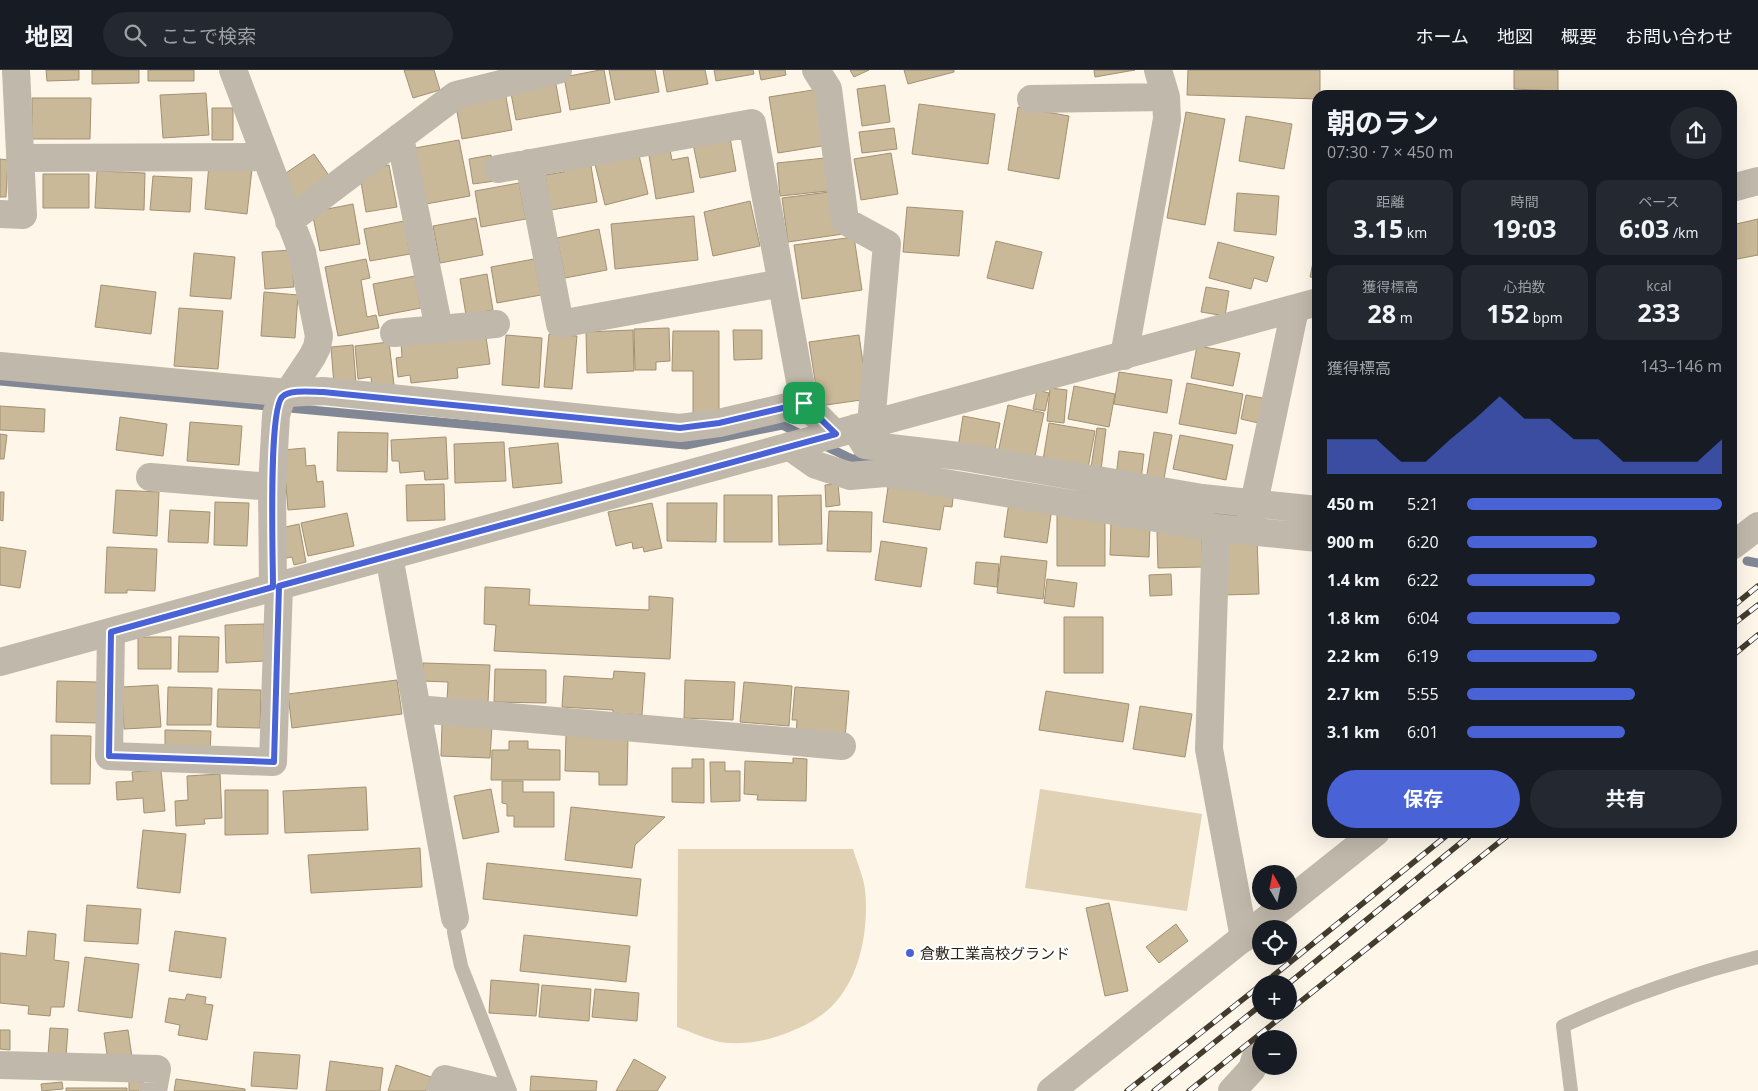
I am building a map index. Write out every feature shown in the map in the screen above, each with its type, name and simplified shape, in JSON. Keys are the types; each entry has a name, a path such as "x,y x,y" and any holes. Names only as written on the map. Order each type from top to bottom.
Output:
{"street":[{"path":"0,214 23,215 16,70"},
{"path":"111,632 109,756 274,762 276,587 272,487 281,402 312,357 317,347 319,336 302,252 289,222 233,70"},
{"path":"289,222 456,95 558,70"},
{"path":"816,70 828,89 845,221 887,244 830,435 816,465 850,476 885,473 1216,528 1250,518 1312,511"},
{"path":"1124,356 1167,119 1166,97 1158,70"},
{"path":"1031,99 1166,97"},
{"path":"498,169 752,123 804,403 830,435 865,445 958,456 1202,498 1250,518 1312,536"},
{"path":"400,137 439,329"},
{"path":"20,158 265,157"},
{"path":"529,163 560,324 782,283"},
{"path":"1737,187 1758,181"},
{"path":"1250,518 1306,305"},
{"path":"0,662 1306,305"},
{"path":"394,333 496,324"},
{"path":"0,366 281,402 323,392 680,428 719,423 804,403"},
{"path":"150,477 272,487"},
{"path":"1737,542 1758,526"},
{"path":"1216,528 1209,749 1244,938"},
{"path":"389,556 455,918"},
{"path":"417,709 842,746"},
{"path":"1051,1091 1369,838"},
{"path":"0,1065 157,1069 153,1091"},
{"path":"1232,1091 1252,1070"},
{"path":"440,1091 445,1079 495,1091"}],"lane":[{"path":"455,918 454,932 461,966 510,1091"},
{"path":"1571,1091 1563,1026 1598,1010 1714,968 1758,957"}],"shaded area":[{"path":"1040,789 1202,814 1187,911 1025,888"},
{"path":"678,849 853,849 865,889 866,920 864,936 861,951 850,981 832,1006 819,1017 799,1028 777,1037 748,1043 720,1042 677,1027"}],"building":[{"path":"46,70 79,70 79,80 47,81"},
{"path":"92,70 139,70 139,83 92,84"},
{"path":"148,70 194,70 194,81 148,81"},
{"path":"404,70 434,70 440,90 413,98"},
{"path":"604,70 610,103 570,110 564,77"},
{"path":"609,70 655,70 659,92 615,100"},
{"path":"663,70 705,70 708,84 667,92"},
{"path":"714,70 753,70 754,74 716,81"},
{"path":"759,70 785,70 786,75 761,80"},
{"path":"850,70 869,70 854,77"},
{"path":"904,70 954,70 954,72 908,84"},
{"path":"1094,70 1135,70 1095,77"},
{"path":"1188,70 1320,70 1320,90 1312,90 1312,99 1187,95"},
{"path":"1514,70 1558,70 1558,90 1514,89"},
{"path":"555,79 561,112 516,120 510,88"},
{"path":"885,85 890,122 862,126 857,89"},
{"path":"819,89 828,145 778,153 769,97"},
{"path":"505,92 512,130 462,139 455,101"},
{"path":"206,93 209,135 163,138 160,95"},
{"path":"32,98 91,98 90,139 32,139"},
{"path":"919,104 995,114 988,164 912,154"},
{"path":"1018,107 1069,116 1059,179 1008,170"},
{"path":"212,108 233,108 233,140 212,140"},
{"path":"1186,112 1225,119 1205,225 1167,218"},
{"path":"1246,116 1292,124 1284,169 1239,161"},
{"path":"894,128 897,149 862,153 859,132"},
{"path":"729,132 736,171 700,178 692,139"},
{"path":"459,140 470,196 426,204 415,148"},
{"path":"669,145 672,160 688,157 694,192 656,199 648,149"},
{"path":"638,151 648,194 605,205 594,160"},
{"path":"891,153 898,194 861,200 854,159"},
{"path":"314,154 330,177 295,200 280,177"},
{"path":"491,155 495,181 473,184 469,159"},
{"path":"825,158 828,191 780,196 777,163"},
{"path":"0,159 8,160 6,197 0,197"},
{"path":"590,160 597,202 551,210 545,175 564,172 563,164"},
{"path":"209,164 252,169 247,214 205,209"},
{"path":"389,165 397,207 366,212 359,170"},
{"path":"97,171 145,173 144,210 95,208"},
{"path":"43,174 89,174 89,208 43,208"},
{"path":"153,176 192,178 190,212 150,210"},
{"path":"519,183 526,219 481,227 475,191"},
{"path":"837,191 843,234 788,242 782,198"},
{"path":"1237,193 1279,196 1276,235 1234,231"},
{"path":"750,201 760,246 713,256 704,212"},
{"path":"353,204 360,244 320,251 312,212"},
{"path":"907,207 963,211 959,256 903,252"},
{"path":"694,216 698,260 615,269 611,224"},
{"path":"476,218 483,255 440,263 433,226"},
{"path":"1758,219 1758,255 1737,259 1737,224"},
{"path":"404,221 410,254 370,261 364,229"},
{"path":"599,229 607,270 565,278 557,238"},
{"path":"854,237 862,290 802,299 794,245"},
{"path":"996,241 1042,252 1033,289 987,278"},
{"path":"1218,242 1274,257 1267,282 1254,278 1251,289 1209,278"},
{"path":"291,250 294,287 265,289 262,252"},
{"path":"194,253 235,257 231,299 190,296"},
{"path":"366,259 370,278 361,280 367,317 376,315 379,328 338,336 325,267"},
{"path":"534,259 541,295 497,303 491,267"},
{"path":"487,274 493,310 466,315 460,279"},
{"path":"415,276 421,308 379,316 373,284"},
{"path":"101,285 156,292 151,334 95,327"},
{"path":"1206,287 1229,291 1225,316 1201,312"},
{"path":"264,292 298,295 295,338 261,336"},
{"path":"179,308 223,311 218,369 174,366"},
{"path":"669,328 670,361 656,362 656,370 635,370 634,329"},
{"path":"633,330 634,371 587,373 586,332"},
{"path":"733,330 762,330 762,359 734,360"},
{"path":"673,331 719,331 719,414 693,414 693,371 672,371"},
{"path":"549,334 577,336 572,389 544,387"},
{"path":"506,335 542,338 539,388 502,385"},
{"path":"859,335 868,399 819,406 809,342"},
{"path":"486,337 490,364 457,368 458,378 411,383 410,375 398,377 396,358 402,357 401,343"},
{"path":"389,342 394,385 372,387 371,377 358,379 355,346"},
{"path":"353,345 356,383 334,385 331,347"},
{"path":"1197,346 1240,353 1233,386 1191,378"},
{"path":"1119,372 1172,380 1167,413 1114,404"},
{"path":"1187,383 1243,394 1236,434 1179,424"},
{"path":"1074,386 1115,394 1109,427 1068,419"},
{"path":"1050,388 1067,390 1064,423 1047,421"},
{"path":"1037,390 1049,393 1045,411 1033,409"},
{"path":"1246,395 1268,399 1263,424 1241,419"},
{"path":"1008,405 1044,413 1034,461 998,453"},
{"path":"0,406 45,409 44,432 0,430"},
{"path":"963,416 1000,423 994,454 958,448"},
{"path":"120,417 167,424 163,456 116,450"},
{"path":"190,422 242,426 239,465 187,461"},
{"path":"1049,423 1095,431 1088,468 1043,460"},
{"path":"1097,428 1106,429 1101,470 1091,468"},
{"path":"338,432 388,433 387,472 337,471"},
{"path":"1154,432 1172,435 1163,484 1146,480"},
{"path":"0,434 7,435 4,459 0,459"},
{"path":"1180,435 1233,445 1226,480 1173,469"},
{"path":"446,437 448,479 425,480 424,471 400,473 399,461 392,461 391,440"},
{"path":"504,442 506,481 455,483 454,444"},
{"path":"558,443 562,483 513,488 509,448"},
{"path":"305,448 306,466 315,465 317,482 323,481 325,507 288,510 283,450"},
{"path":"1119,451 1144,454 1141,480 1116,477"},
{"path":"889,480 954,489 952,507 944,506 940,530 883,522"},
{"path":"444,484 445,520 407,521 406,485"},
{"path":"838,484 840,505 826,507 825,485"},
{"path":"116,490 159,492 157,536 113,533"},
{"path":"0,492 4,492 3,521 0,520"},
{"path":"724,495 772,495 772,542 724,542"},
{"path":"821,495 822,544 779,545 778,496"},
{"path":"215,502 249,503 247,546 214,545"},
{"path":"1009,502 1052,508 1047,543 1004,537"},
{"path":"652,503 662,548 644,552 643,547 633,549 632,542 616,546 608,512"},
{"path":"667,503 717,503 716,542 667,541"},
{"path":"170,510 210,512 208,543 168,542"},
{"path":"829,511 872,512 871,552 827,551"},
{"path":"347,513 354,546 308,556 301,523"},
{"path":"1057,515 1105,516 1105,566 1057,566"},
{"path":"1111,521 1150,523 1149,557 1110,555"},
{"path":"299,524 306,562 294,565 292,557 286,558 281,528"},
{"path":"1202,530 1202,567 1158,568 1157,532"},
{"path":"1257,538 1259,594 1223,595 1222,539"},
{"path":"881,541 927,548 921,587 875,580"},
{"path":"0,547 26,551 20,588 0,585"},
{"path":"107,547 157,549 155,591 127,590 127,593 105,593"},
{"path":"1001,556 1047,561 1043,599 997,593"},
{"path":"976,562 999,564 997,587 974,584"},
{"path":"1171,574 1172,595 1150,596 1149,575"},
{"path":"1047,579 1077,583 1074,607 1044,603"},
{"path":"485,587 530,589 529,605 649,610 649,596 673,598 670,659 494,651 496,625 484,624"},
{"path":"1064,617 1103,617 1103,673 1064,673"},
{"path":"264,624 265,661 226,663 225,625"},
{"path":"179,636 219,637 218,672 178,672"},
{"path":"138,637 171,637 171,669 138,669"},
{"path":"423,663 490,665 488,702 447,701 448,682 422,681"},
{"path":"495,669 546,670 546,703 494,702"},
{"path":"614,671 645,673 642,715 613,713 613,710 562,707 564,676 613,679"},
{"path":"397,680 402,714 292,728 288,694"},
{"path":"685,680 735,682 733,720 684,718"},
{"path":"57,681 98,682 97,723 56,722"},
{"path":"744,682 792,686 789,726 740,722"},
{"path":"158,685 161,727 124,729 122,687"},
{"path":"168,687 212,688 211,725 167,725"},
{"path":"795,687 849,691 845,738 796,734 797,720 792,720"},
{"path":"218,689 261,690 260,728 217,727"},
{"path":"1046,691 1129,704 1123,742 1039,730"},
{"path":"1140,706 1192,714 1185,757 1133,749"},
{"path":"442,724 492,726 490,758 441,756"},
{"path":"165,730 211,731 210,752 165,750"},
{"path":"566,734 628,736 627,785 599,785 599,772 565,771"},
{"path":"51,735 91,736 90,784 51,784"},
{"path":"509,741 528,741 528,749 560,750 560,780 491,780 492,750 509,750"},
{"path":"793,758 807,759 806,801 757,800 758,795 744,794 745,761 793,763"},
{"path":"692,759 704,759 704,803 672,802 672,768 692,768"},
{"path":"710,762 725,762 725,771 740,771 740,801 711,802"},
{"path":"161,770 165,811 144,813 143,798 117,800 116,782 133,781 132,772"},
{"path":"220,774 222,818 204,819 205,824 176,826 175,801 188,800 187,776"},
{"path":"502,781 523,781 523,792 554,792 554,827 514,827 514,816 507,816 507,804 502,803"},
{"path":"366,787 368,830 285,833 283,791"},
{"path":"491,789 499,832 463,839 454,796"},
{"path":"225,790 268,790 268,834 225,835"},
{"path":"571,807 665,817 635,845 632,868 565,860"},
{"path":"143,830 186,834 180,893 137,888"},
{"path":"420,848 422,887 311,893 308,855"},
{"path":"487,863 641,879 637,916 483,899"},
{"path":"1109,903 1128,991 1105,996 1086,908"},
{"path":"87,905 141,909 138,944 84,941"},
{"path":"1176,924 1188,941 1159,963 1146,947"},
{"path":"28,931 56,934 54,960 69,962 64,1007 51,1007 50,1016 28,1014 29,1006 0,1003 0,953 26,956"},
{"path":"175,931 226,938 221,978 169,971"},
{"path":"524,935 630,946 626,982 520,971"},
{"path":"85,957 139,964 132,1018 78,1011"},
{"path":"491,980 539,984 536,1016 489,1013"},
{"path":"542,985 591,989 589,1021 539,1017"},
{"path":"595,989 639,993 637,1021 592,1017"},
{"path":"187,994 206,997 205,1004 213,1005 207,1040 178,1035 180,1025 165,1022 169,998 185,1000"},
{"path":"50,1028 68,1029 66,1056 48,1055"},
{"path":"0,1030 10,1030 10,1050 0,1049"},
{"path":"128,1030 132,1057 108,1061 104,1033"},
{"path":"254,1052 300,1055 297,1089 251,1086"},
{"path":"634,1059 666,1077 657,1091 616,1091"},
{"path":"330,1061 383,1068 380,1091 326,1091"},
{"path":"396,1065 431,1077 426,1091 388,1091"},
{"path":"531,1076 597,1081 596,1091 530,1091"},
{"path":"176,1079 245,1089 245,1091 174,1091"},
{"path":"129,1081 143,1082 143,1091 129,1091"},
{"path":"62,1082 63,1089 42,1091 41,1084"},
{"path":"66,1088 127,1088 127,1091 66,1091"}],"waterway":[{"path":"0,381 686,445 782,425 805,436"},
{"path":"823,445 852,459 874,458"},
{"path":"1084,492 1133,500"},
{"path":"1218,513 1249,517"},
{"path":"1747,561 1758,563"}],"railway":[{"path":"1737,603 1758,586"},
{"path":"1737,621 1758,605"},
{"path":"1737,652 1758,635"},
{"path":"1274,975 1444,838"},
{"path":"1297,977 1467,838"},
{"path":"1189,1091 1505,838"},
{"path":"1127,1091 1252,992"},
{"path":"1154,1091 1252,1012"}],"place":[{"name":"倉敷工業高校グランド","path":"910,953"}],"route":[{"path":"323,392 680,428 719,423 804,403 836,434 279,586 274,762 109,756 111,632 273,587 272,487 276,415 281,399 288,393 323,392"}]}
